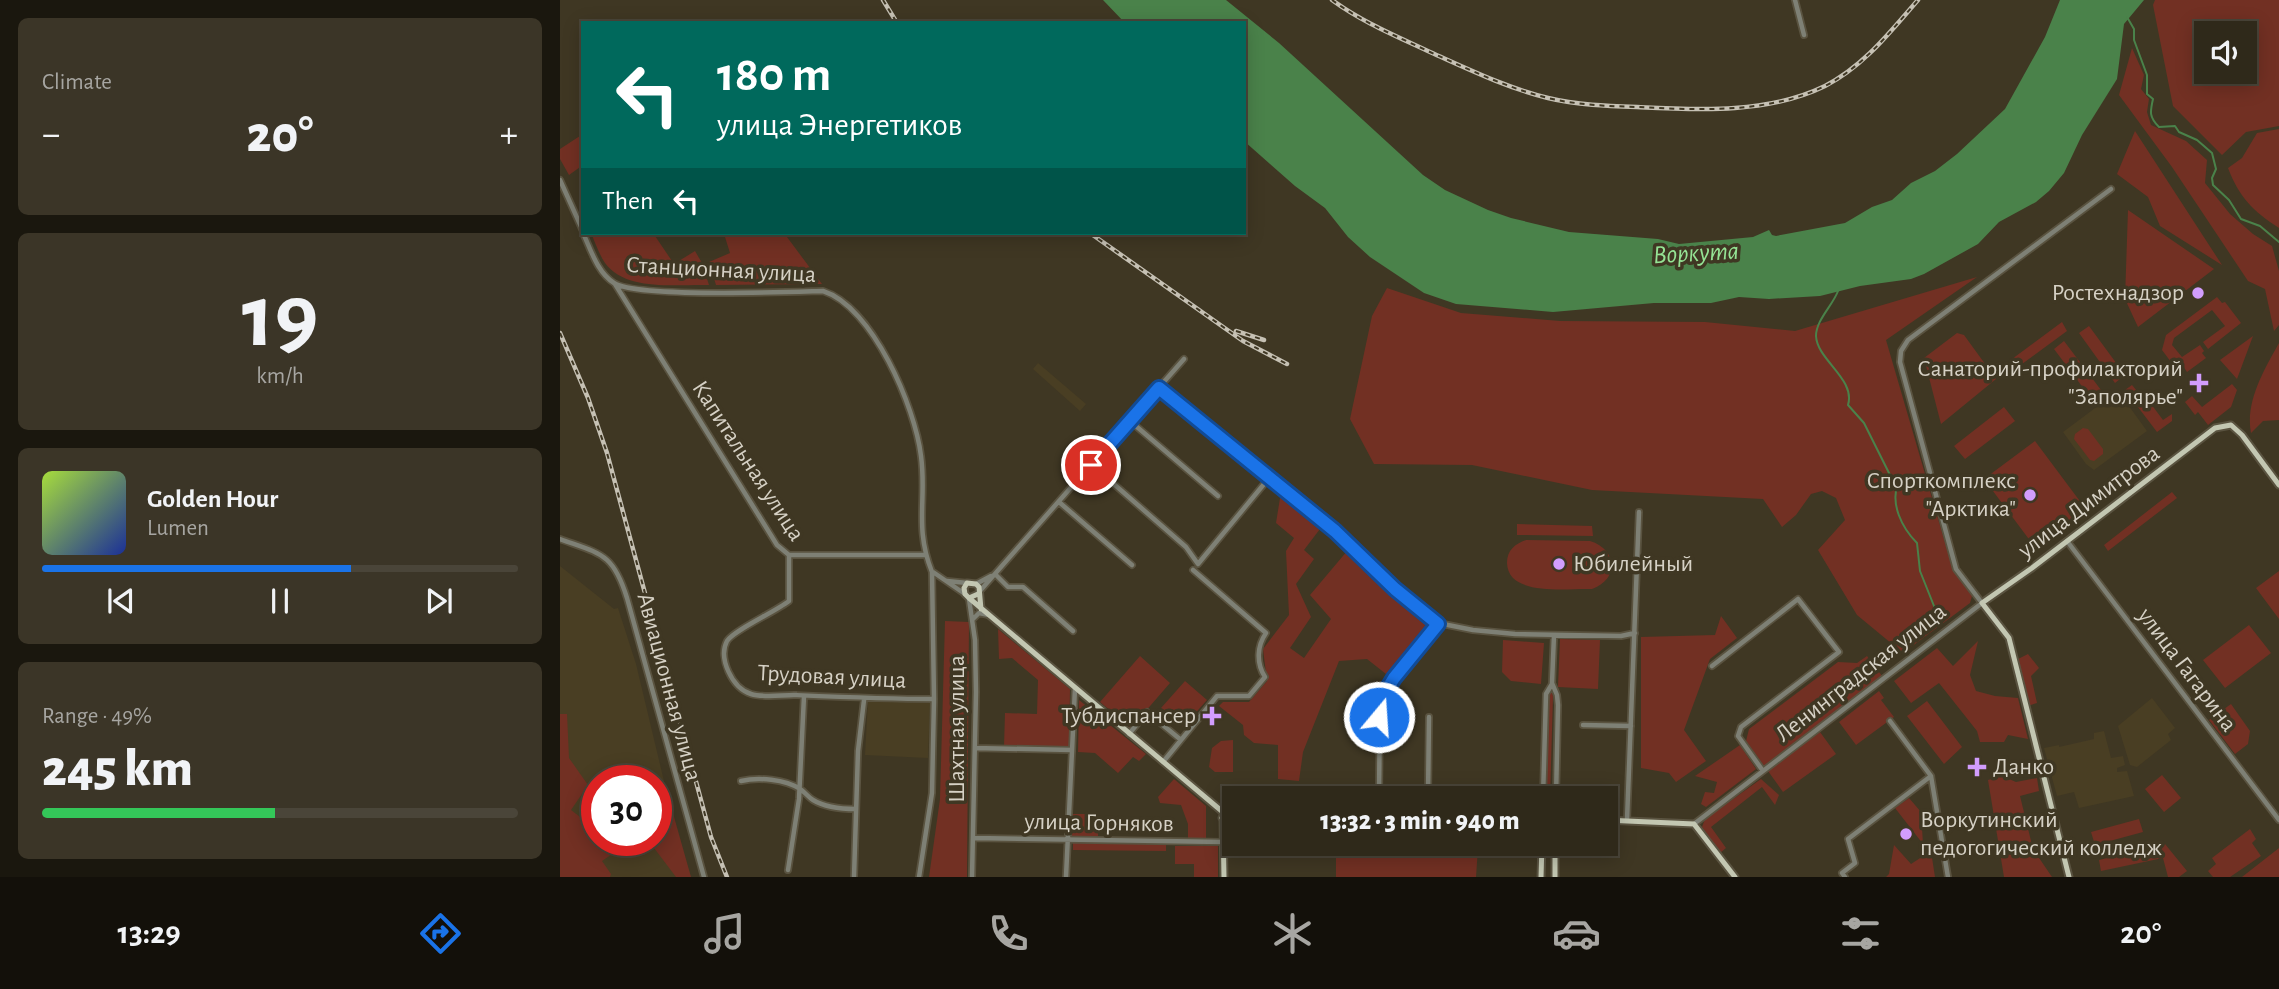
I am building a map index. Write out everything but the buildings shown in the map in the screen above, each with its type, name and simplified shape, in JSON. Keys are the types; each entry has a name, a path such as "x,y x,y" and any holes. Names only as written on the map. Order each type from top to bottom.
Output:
{"main road":[{"name":"улица Димитрова","path":"1982,603 2215,428 2231,425 2242,435 2279,485"},
{"path":"981,609 976,584 967,583 964,589 967,596 981,609 1222,811"},
{"path":"967,596 979,593"},
{"path":"1982,603 2008,638 2069,877"},
{"path":"1618,820 1694,824 1735,877"},
{"path":"1224,856 1224,877"},
{"path":"1541,877 1542,856"},
{"path":"1555,856 1555,877"}],"street":[{"path":"1796,0 1804,35"},
{"name":"Станционная улица","path":"560,180 581,227"},
{"path":"1982,603 1956,569 1900,362 1901,351 1908,340 2111,189"},
{"name":"Станционная улица","path":"584,235 599,268 614,283 639,289 714,292 823,291 852,309 879,346 913,419 922,456 920,522 925,555 932,572"},
{"name":"Капитальная улица","path":"614,283 777,545 789,555 789,601 728,639 723,655 733,681"},
{"path":"979,593 1184,359"},
{"path":"1159,388 1335,531 1395,589 1438,624 1473,630 1554,635 1621,636 1635,633"},
{"path":"1130,421 1218,496"},
{"path":"1091,465 1186,547 1198,564 1269,478"},
{"path":"1059,502 1132,565"},
{"path":"1627,820 1639,512"},
{"name":"Авиационная улица","path":"560,539 607,558 619,575 704,877"},
{"name":"улица Гагарина","path":"2067,541 2279,820"},
{"path":"789,555 925,555"},
{"path":"1163,762 1217,696 1250,696 1265,677 1260,669 1259,644 1266,633 1193,570"},
{"path":"932,572 967,596"},
{"path":"919,877 932,793 932,572"},
{"path":"976,584 995,574"},
{"path":"995,574 1008,587 1023,587 1073,631"},
{"path":"946,581 967,583"},
{"name":"Шахтная улица","path":"967,596 973,620 976,692 972,877"},
{"name":"Ленинградская улица","path":"1712,666 1798,599 1839,652 1741,727 1738,736 1763,771"},
{"name":"Ленинградская улица","path":"1694,824 1982,603"},
{"path":"973,620 979,613 989,615"},
{"path":"1379,786 1380,701 1394,678 1438,624"},
{"path":"1543,786 1546,694 1552,683 1554,635"},
{"name":"Трудовая улица","path":"733,681 750,694 863,700 934,699"},
{"path":"1552,683 1558,695 1556,786"},
{"path":"1066,877 1075,688"},
{"path":"788,870 799,799 804,696"},
{"path":"854,877 858,751 863,700"},
{"path":"1129,734 1147,712 1181,740"},
{"path":"1428,786 1429,717"},
{"path":"1890,721 1931,776 1948,877"},
{"path":"1583,725 1631,726"},
{"path":"975,748 1072,750"},
{"path":"1845,877 1842,873 1855,863 1848,839 1931,776"},
{"path":"741,781 753,778 798,787 814,801 837,809 856,809"},
{"name":"улица Горняков","path":"974,838 1222,842"}],"shaded area":[{"path":"2155,0 2279,0 2279,126 2246,132 2222,155 2173,106 2153,5"},
{"path":"2132,48 2144,75 2141,89 2149,99 2147,112 2151,125 2186,141 2207,160 2205,183 2230,214 2272,246 2279,271 2279,325 2274,331 2265,289 2248,281 2172,167 2119,95"},
{"path":"2279,129 2279,228 2248,202 2228,168 2242,158 2257,133"},
{"path":"2135,131 2222,265 2160,226 2148,197 2117,174"},
{"path":"581,135 581,166 569,175 560,159 560,149"},
{"path":"2128,210 2214,269 2138,327 2125,299"},
{"path":"592,235 654,235 674,264 695,251 709,285 653,284 626,279 605,263"},
{"path":"785,235 822,284 716,285 709,262 730,253 725,237"},
{"path":"1977,277 1886,340 1953,570 1972,596 1970,603 1903,653 1857,615 1818,550 1845,520 1836,498 1822,491 1811,494 1796,515 1782,527 1763,499 1592,490 1472,465 1374,464 1350,419 1372,316 1387,288 1461,313 1560,321 1705,322 1795,331"},
{"path":"2217,297 2222,303 2225,302 2241,323 2208,349 2203,342 2225,326 2212,310 2174,338 2172,345 2182,357 2200,345 2206,358 2187,372 2183,366 2177,370 2162,350 2166,335"},
{"path":"2062,322 2067,331 2018,367 2012,359"},
{"path":"2089,326 2125,375 2115,383 2079,333"},
{"path":"1957,333 1964,335 1996,379 1941,424 1924,358"},
{"path":"2253,336 2237,379 2220,360"},
{"path":"2064,341 2104,394 2093,401 2054,349"},
{"path":"2279,343 2279,420 2263,421 2251,433 2253,398"},
{"path":"1038,363 1086,404 1080,411 1033,369"},
{"path":"2232,384 2237,390 2231,407 2208,425 2198,412 2195,415 2185,402 2192,396 2202,407"},
{"path":"2132,385 2142,397 2145,396 2163,420 2172,414 2172,421 2157,432 2125,390"},
{"path":"2118,391 2147,431 2094,470 2086,464 2063,432"},
{"path":"2004,407 2015,421 1965,459 1954,446"},
{"path":"2083,428 2088,429 2103,449 2103,454 2094,461 2090,460 2074,439 2075,434"},
{"path":"2035,441 2085,508 2034,546 1984,479"},
{"path":"1281,492 1323,525 1304,550 1314,559 1296,584 1311,617 1290,648 1304,658 1331,619 1310,595 1348,550 1394,593 1433,621 1386,674 1367,659 1339,661 1303,752 1299,781 1278,779 1278,745 1254,743 1244,735 1243,725 1219,706 1223,702 1249,702 1267,681 1263,649 1289,615 1286,551 1294,538 1276,523"},
{"path":"2172,492 2177,498 2108,551 2104,545"},
{"path":"1517,524 1592,526 1593,536 1517,535"},
{"name":"Юбилейный","path":"1526,540 1590,541 1606,550 1612,564 1611,572 1601,584 1592,589 1528,586 1510,574 1507,563 1512,548"},
{"path":"560,566 614,609 618,608 636,664 660,765 581,765 581,856 672,856 672,815 691,877 560,877"},
{"path":"2279,571 2279,619 2256,588"},
{"path":"1721,616 1737,638 1710,659 1684,730 1706,761 1676,782 1669,773 1641,768 1641,637 1715,635"},
{"path":"945,621 969,622 967,877 929,877 940,799"},
{"path":"2249,625 2271,653 2225,688 2203,660"},
{"path":"998,629 1070,689 1069,749 1004,747 1005,713 1037,714 1038,680 1012,658 999,659"},
{"path":"1560,639 1600,640 1598,689 1558,687"},
{"path":"1503,640 1544,643 1541,684 1511,681 1502,672"},
{"path":"1978,641 1970,675 1976,691 2018,698 2028,739 2008,735 2004,742 1980,742 1977,731 1939,683 1911,703 1894,681 1937,648 1953,666"},
{"path":"2028,654 2039,668 2031,676 2037,703 2027,706 2016,660"},
{"path":"1140,656 1170,683 1131,728 1100,702"},
{"path":"1867,656 1882,676 1764,766 1746,741 1749,729 1838,662 1857,663"},
{"path":"1185,681 1207,700 1183,727 1161,708"},
{"path":"1550,685 1553,696 1550,786 1544,786 1547,694"},
{"path":"1879,691 1884,698 1881,700 1894,717 1856,745 1839,722"},
{"path":"2152,698 2175,728 2168,734 2171,740 2137,767 2130,765 2118,726"},
{"path":"868,700 930,703 928,758 865,755"},
{"path":"1079,700 1146,754 1139,761 1133,757 1118,773 1095,753 1078,752"},
{"path":"1927,701 1962,747 1944,764 1907,716"},
{"path":"2231,704 2250,731 2248,744 2235,754 2209,720"},
{"path":"560,714 567,714 569,758 581,775 581,795 571,810 581,818 581,856 609,856 602,861 611,874 610,877 560,877"},
{"path":"2104,731 2111,758 2123,756 2125,765 2117,768 2117,772 2127,771 2134,796 2079,808 2074,792 2057,796 2044,748 2094,739 2094,733"},
{"path":"1820,732 1836,754 1783,792 1768,771"},
{"path":"1233,740 1233,772 1215,772 1209,767 1212,748 1221,741"},
{"path":"1740,745 1756,769 1706,807 1701,804 1705,792 1714,793 1717,782 1695,776"},
{"path":"2162,775 2181,798 2164,812 2145,789"},
{"path":"2002,776 2016,782 2037,778 2039,791 2020,796 2033,849 2052,877 2004,877 1988,780"},
{"path":"1174,779 1206,806 1206,839 1188,839 1188,824 1181,805 1160,803 1158,797"},
{"path":"1761,779 1779,795 1775,805 1762,787 1711,827 1726,848 1720,853 1702,827 1705,819"},
{"path":"1909,798 1921,812 1923,844 1895,808"},
{"path":"672,810 691,877 676,877 660,856 672,856"},
{"path":"1072,814 1099,814 1098,836 1071,836"},
{"path":"2139,819 2143,832 2095,845 2091,832"},
{"path":"2250,829 2256,839 2252,843 2261,856 2230,877 2213,877 2208,871 2216,864 2212,858"},
{"path":"1073,843 1166,844 1166,851 1073,850"},
{"path":"2165,844 2187,871 2179,877 2168,877 2163,858 2101,871 2099,860"},
{"path":"1894,845 1911,864 1931,851 1935,877 1886,877 1889,874"},
{"path":"1175,846 1218,846 1218,877 1194,877 1194,864 1175,864"},
{"path":"2279,848 2279,877 2242,877"},
{"path":"1336,856 1477,856 1476,877 1336,877"}],"water":[{"name":"Воркута","path":"1103,0 1226,0 1279,43 1423,175 1445,190 1511,218 1569,232 1658,239 1679,244 1753,237 1769,230 1776,236 1845,223 1872,207 1892,200 1911,183 1935,171 1957,154 2005,109 2045,37 2060,0 2144,0 2124,24 2117,79 2082,135 2064,173 2036,202 1999,222 1978,244 1924,274 1911,279 1860,286 1820,296 1769,299 1739,297 1711,303 1654,303 1553,312 1456,304 1424,293 1370,257 1348,237 1325,208 1295,186 1246,143 1246,21 1123,21"}],"waterway":[{"path":"2127,17 2134,29 2134,40 2147,75 2147,94 2153,99 2153,120 2159,127 2175,126 2179,132 2197,140 2212,153 2216,169 2212,178 2213,185 2229,200 2241,219 2260,226 2279,242"},
{"path":"1838,291 1819,324 1816,336 1818,345 1842,378 1847,387 1848,405 1864,423 1890,475 1898,483 1895,499 1899,515 1917,543 1920,571 1936,611"}],"railway":[{"path":"883,0 896,21"},
{"path":"1332,0 1367,22 1405,40 1488,78 1533,94 1592,105 1709,109 1780,102 1825,86 1864,58 1918,0"},
{"path":"1093,235 1243,341 1287,364"},
{"path":"1236,331 1264,340"},
{"path":"560,333 588,398 607,453 711,837 727,877"}],"place":[{"name":"Ростехнадзор","path":"2198,293"},
{"name":"Санаторий-профилакторий \"Заполярье\"","path":"2199,383"},
{"name":"Спорткомплекс \"Арктика\"","path":"2030,495"},
{"name":"Юбилейный","path":"1559,564"},
{"name":"Тубдиспансер","path":"1212,716"},
{"name":"Данко","path":"1977,767"},
{"name":"Воркутинский педогогический колледж","path":"1906,834"}],"route":[{"path":"1091,465 1159,388 1335,531 1395,589 1438,624 1394,678 1380,701 1379,717"}]}
